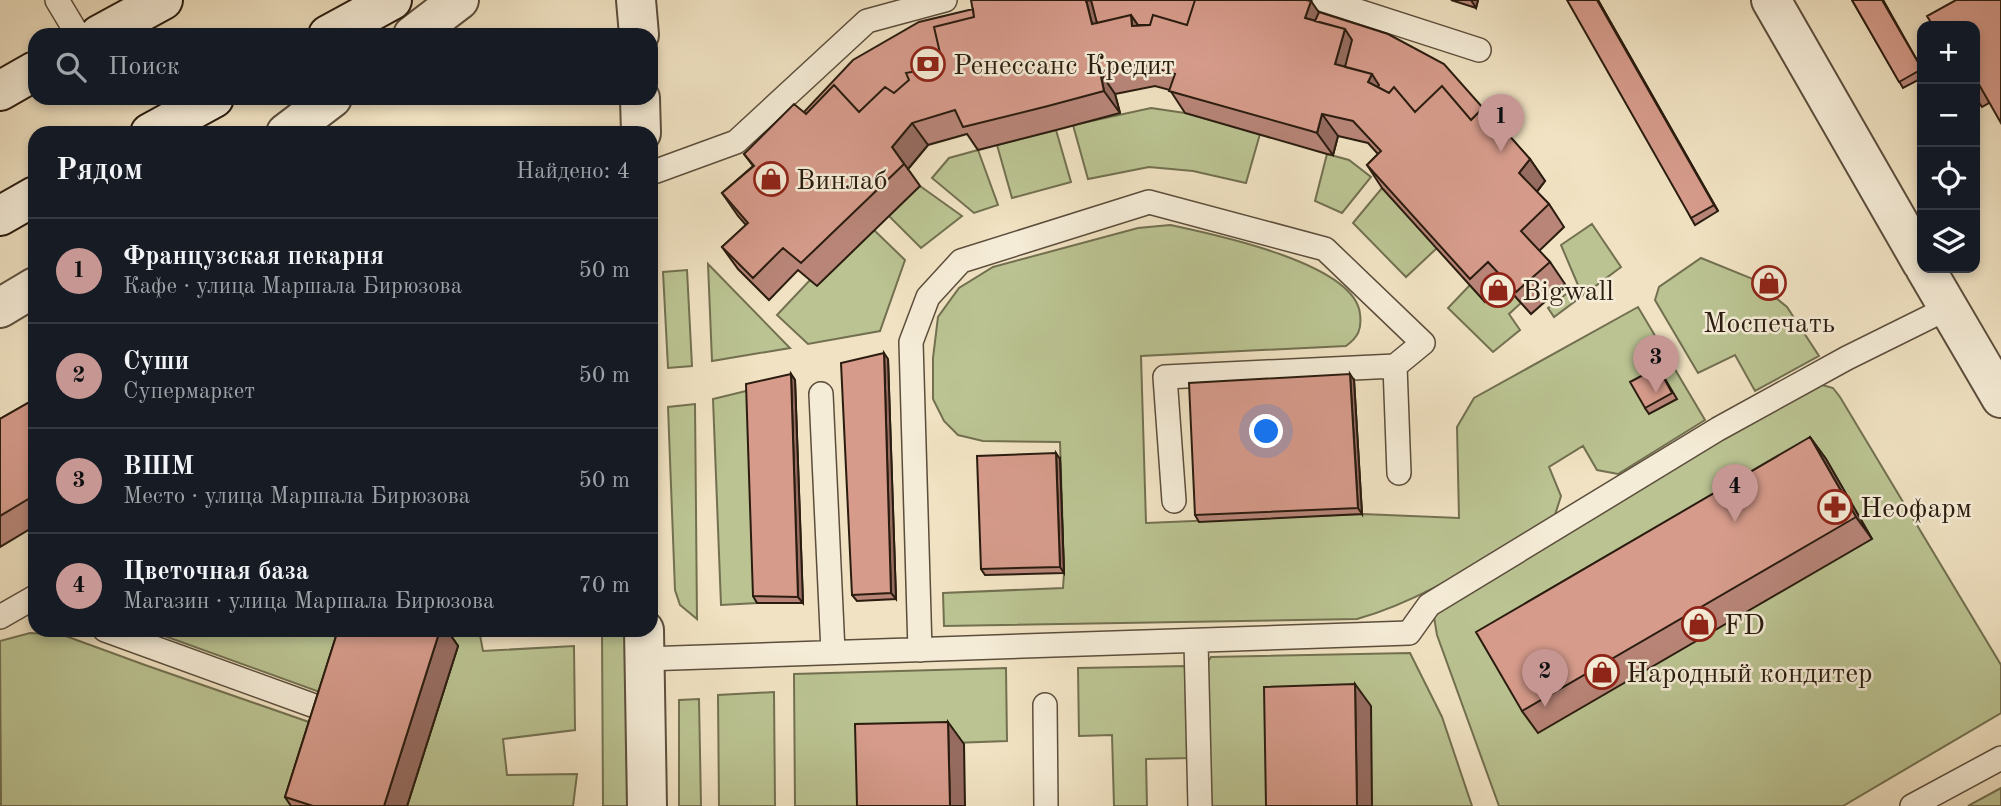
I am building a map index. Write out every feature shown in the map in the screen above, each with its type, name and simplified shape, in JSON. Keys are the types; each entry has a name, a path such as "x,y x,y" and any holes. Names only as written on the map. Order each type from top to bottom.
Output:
{"street":[{"path":"112,28 163,0"},
{"path":"341,28 392,0"},
{"path":"422,28 459,0"},
{"path":"636,0 638,28"},
{"path":"1771,0 1917,254"},
{"path":"0,91 28,75"},
{"path":"163,126 201,105"},
{"path":"295,126 322,105"},
{"path":"640,105 641,126"},
{"path":"0,216 28,200"},
{"path":"1928,273 2001,398"},
{"path":"0,308 28,290"},
{"path":"644,644 647,806"}],"lane":[{"path":"57,0 74,28"},
{"path":"658,170 690,156 736,142 867,21 945,0"},
{"path":"1324,0 1479,50"},
{"path":"920,650 911,342 928,297 961,261 1149,202 1325,249 1423,343 1395,366 1165,377 1174,502"},
{"path":"644,644 833,653 1409,633 1429,606 1718,429 1847,358 1948,308"},
{"path":"1395,366 1399,472"},
{"path":"821,394 833,653"},
{"path":"0,617 28,603"},
{"path":"124,637 334,713"},
{"path":"1196,642 1200,806"},
{"path":"1045,705 1046,806"},
{"path":"1912,806 2001,758"}],"green space":[{"path":"1151,108 1185,113 1260,134 1246,183 1193,171 1149,167 1088,179 1073,125"},
{"path":"1056,130 1071,182 1012,198 997,145"},
{"path":"978,150 998,205 974,213 932,178 949,158"},
{"path":"1327,154 1349,160 1371,177 1342,213 1315,201"},
{"path":"920,186 962,216 921,248 889,216"},
{"path":"1382,188 1437,248 1406,277 1353,223"},
{"path":"1592,224 1621,267 1554,317 1548,308 1578,285 1561,245"},
{"path":"1170,225 1247,244 1309,266 1334,280 1352,296 1360,314 1360,329 1346,346 1141,356 1146,523 1362,514 1459,518 1457,427 1474,398 1638,307 1705,420 1618,474 1597,470 1583,446 1549,467 1561,496 1554,518 1434,588 1357,619 944,626 943,593 1063,588 1064,573 1060,442 983,441 958,435 944,421 933,399 933,358 938,317 959,288 993,267 1138,228"},
{"path":"874,230 905,260 880,331 808,344 777,315 810,280 817,285"},
{"path":"1701,258 1753,279 1787,307 1819,356 1755,391 1735,355 1698,373 1655,300 1659,287"},
{"path":"708,264 790,348 712,361"},
{"path":"687,270 692,366 668,368 663,272"},
{"path":"1504,284 1521,303 1509,314 1520,330 1493,352 1448,308 1470,285 1485,301"},
{"path":"1819,384 1833,388 1840,397 2001,665 2001,713 1843,806 1499,806 1437,635 1434,617 1447,600"},
{"path":"750,390 757,603 721,605 713,399"},
{"path":"695,404 697,619 680,605 675,590 668,407"},
{"path":"28,634 28,637 68,637 329,729 305,806 1,806 0,641"},
{"path":"167,637 358,637 339,699"},
{"path":"430,637 480,637 483,651 574,646 575,730 503,739 507,775 577,774 573,806 407,806 458,646"},
{"path":"602,637 626,637 627,806 603,806"},
{"path":"1410,653 1442,717 1472,806 1208,806 1202,670 1211,657"},
{"path":"1188,666 1190,758 1146,759 1147,806 1114,806 1112,735 1079,736 1078,668"},
{"path":"1006,668 1007,741 871,746 872,806 795,806 794,674"},
{"path":"774,692 775,806 719,806 718,695"},
{"path":"699,699 701,806 679,806 679,700"},
{"path":"2001,788 2001,806 1968,806"}],"building":[{"path":"971,0 1086,0 1092,24 1131,15 1132,26 1150,25 1153,15 1187,25 1195,0 1311,1 1305,18 1345,29 1335,64 1372,74 1368,82 1389,93 1394,87 1415,112 1442,86 1471,120 1484,107 1530,159 1519,173 1549,204 1521,231 1550,262 1516,292 1488,262 1470,279 1367,165 1381,151 1353,121 1322,114 1317,133 1169,91 1175,74 1140,64 1100,72 1104,91 1048,106 963,127 955,110 912,123 892,147 904,164 801,263 783,248 753,278 722,247 748,223 722,193 754,166 744,154 794,104 806,114 834,85 859,112 885,87 894,93 909,80 906,73 943,66 934,27 974,17"},
{"path":"1091,0 1195,0 1187,25 1153,15 1150,25 1138,25 1131,15 1097,23"},
{"path":"1567,0 1597,0 1714,205 1691,218"},
{"path":"1852,0 1882,0 1917,60 1917,72 1899,82"},
{"path":"1956,0 2001,0 2001,123 1980,86 1980,21 1930,21 1927,16"},
{"path":"973,9 974,17 934,27 943,66 906,73 909,80 894,93 885,87 859,112 834,85 806,114 804,112 853,60 919,22"},
{"path":"1319,12 1388,34 1444,64 1483,108 1471,120 1442,86 1415,112 1394,87 1389,93 1378,87 1372,74 1345,67 1352,40 1345,29 1315,21"},
{"path":"884,353 891,593 852,595 841,363"},
{"path":"1658,367 1672,393 1645,408 1630,382"},
{"path":"791,374 798,597 753,596 746,384"},
{"path":"1350,374 1358,508 1195,515 1189,383"},
{"path":"28,403 28,499 0,516 0,419"},
{"path":"1810,437 1856,517 1522,711 1476,632"},
{"path":"1056,453 1060,567 981,569 977,456"},
{"path":"336,637 438,637 384,806 313,806 285,797"},
{"path":"1355,684 1357,806 1266,806 1264,687"},
{"path":"948,722 950,806 857,806 855,724"}],"place":[{"name":"Ренессанс Кредит","path":"928,64"},
{"name":"Французская пекарня","path":"1501,152"},
{"name":"Винлаб","path":"771,179"},
{"name":"Моспечать","path":"1769,283"},
{"name":"Bigwall","path":"1498,290"},
{"name":"ВШМ","path":"1656,393"},
{"name":"Неофарм","path":"1835,507"},
{"name":"Цветочная база","path":"1735,522"},
{"name":"FD","path":"1699,624"},
{"name":"Народный кондитер","path":"1602,672"},
{"name":"Суши","path":"1545,707"}]}
